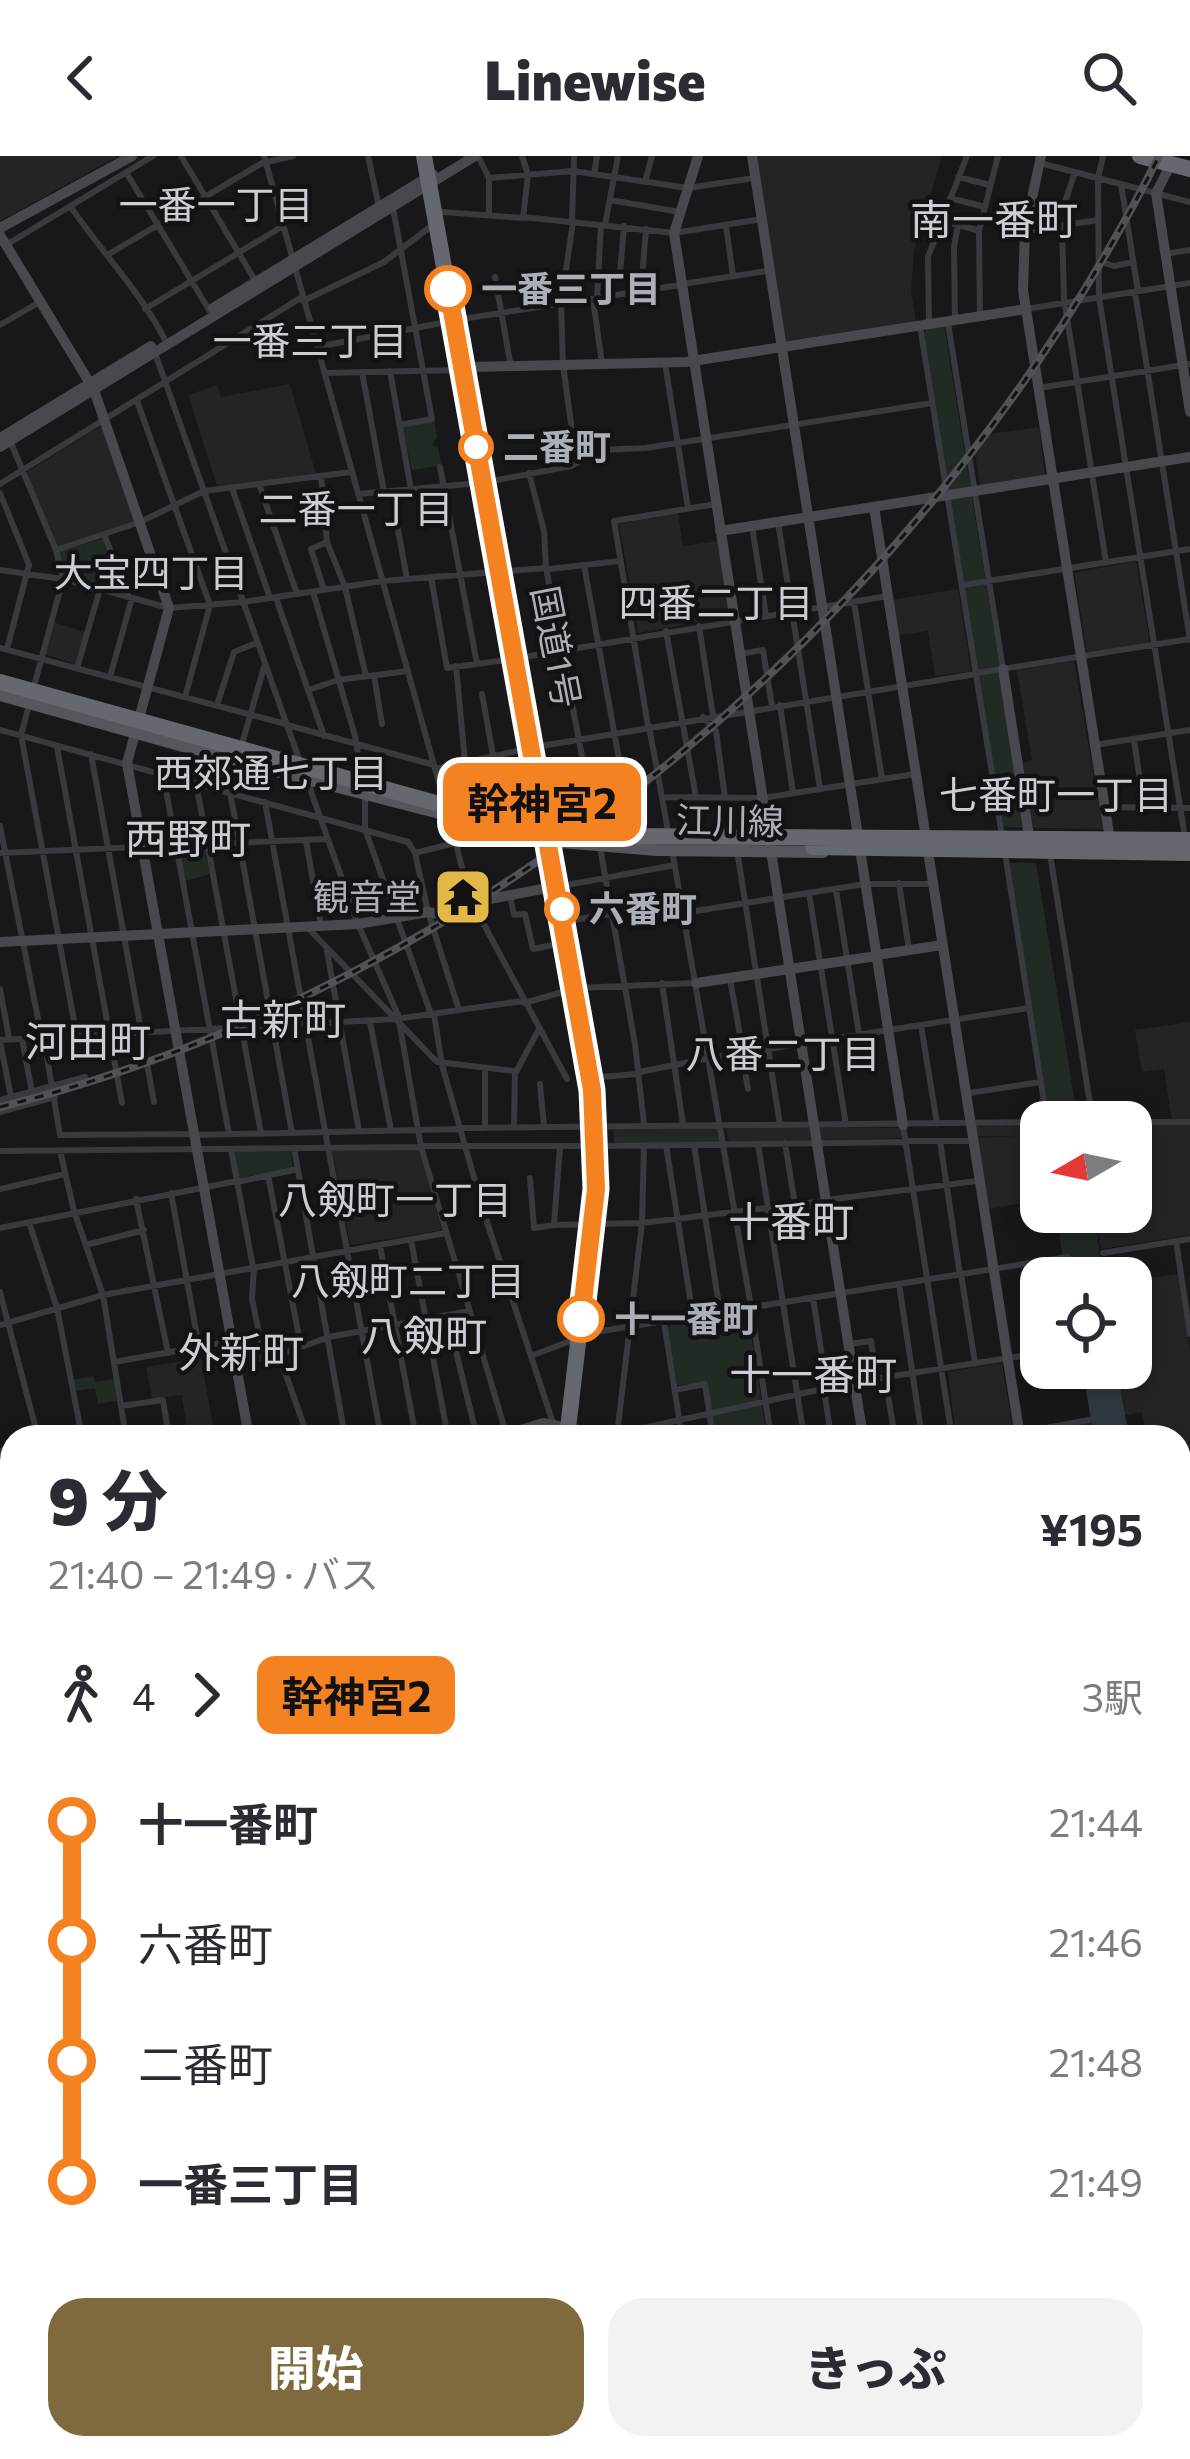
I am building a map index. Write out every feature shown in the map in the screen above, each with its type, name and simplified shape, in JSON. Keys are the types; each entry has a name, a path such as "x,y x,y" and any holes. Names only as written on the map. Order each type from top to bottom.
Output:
{"highway":[{"path":"1139,156 1190,165"},
{"name":"国道1号","path":"431,171 553,834 568,942 600,1077 597,1224 570,1425"},
{"path":"0,688 186,732 493,819 559,832 1189,848"},
{"path":"0,688 492,826 556,839 657,845 1189,848"},
{"path":"0,688 300,772"},
{"path":"186,732 191,738 447,809"},
{"path":"629,831 669,840 1189,848"},
{"name":"国道1号","path":"562,885 573,920 599,1124"}],"main road":[{"path":"0,688 242,744 300,772"},
{"path":"31,696 134,733 237,761 368,787"},
{"name":"江川線","path":"447,809 600,847 636,848 669,840 767,831 925,835 997,845"},
{"name":"江川線","path":"447,809 504,817 553,834 629,831"},
{"name":"江川線","path":"669,840 737,850 861,853 928,853 1029,836 1110,837 1189,848"},
{"path":"1057,849 1112,855 1189,848"}],"street":[{"path":"2,236 132,156"},
{"path":"2,236 70,206 153,156"},
{"path":"181,156 256,282"},
{"path":"109,254 265,160 293,156"},
{"path":"368,156 379,207"},
{"path":"91,387 293,264 431,171 462,156"},
{"path":"76,1037 21,735 63,579 56,550 22,470 3,442 209,310 393,208 431,171 477,156 489,178 489,214"},
{"path":"522,156 528,175 523,217"},
{"path":"571,466 575,453 562,365 561,303 572,222 574,156"},
{"path":"594,174 596,156"},
{"path":"602,364 595,298 603,225 618,156"},
{"path":"645,182 652,156"},
{"path":"698,156 674,233 861,1425"},
{"path":"752,156 950,1425"},
{"path":"0,1151 59,1151 292,1132 599,1124 1040,1122 1046,1114 997,845 977,674 932,403 924,325 928,257 967,156"},
{"path":"980,316 979,231 998,156"},
{"path":"1103,156 1098,178 1100,298 1189,848"},
{"path":"265,160 473,908 567,1079"},
{"path":"1112,855 1026,309 1025,231 1040,160 1190,202"},
{"path":"1172,160 1156,193 1190,412"},
{"path":"126,172 209,310"},
{"path":"489,178 573,172 688,188 756,177"},
{"path":"1075,172 1066,199 1065,303 1106,562"},
{"path":"958,177 990,186"},
{"path":"762,219 674,233 489,214 439,217 400,250 189,365 182,374 22,470 0,489 29,572 4,648 435,767 649,726 1190,639 1121,184"},
{"path":"950,198 985,207"},
{"path":"610,200 680,212"},
{"path":"70,206 109,254 164,338"},
{"path":"393,208 432,419 399,425"},
{"path":"940,220 979,231"},
{"path":"1025,231 1098,220"},
{"path":"726,224 733,276"},
{"path":"958,225 952,321 1029,836"},
{"path":"146,309 283,226"},
{"path":"620,274 624,226"},
{"path":"641,291 646,228"},
{"path":"2,236 91,387 169,608 127,764 247,1425"},
{"path":"1165,254 1190,250"},
{"path":"1099,261 1114,266 1133,262"},
{"path":"317,347 770,270"},
{"path":"496,277 511,367"},
{"path":"325,373 694,361 1190,283"},
{"path":"0,326 39,302"},
{"path":"154,352 300,772 398,1015 416,1130 500,1425"},
{"path":"665,363 688,508"},
{"path":"1038,388 1186,365"},
{"path":"389,371 411,490"},
{"path":"362,372 407,579"},
{"path":"137,401 210,605 185,697"},
{"path":"358,494 487,482 571,466 600,449 678,443 932,403"},
{"path":"721,531 1190,457"},
{"path":"440,467 477,664"},
{"path":"56,550 140,522 173,502 204,491 352,472"},
{"path":"530,473 596,832"},
{"path":"320,476 327,542 345,587 382,724"},
{"path":"259,484 297,594"},
{"path":"232,487 324,736"},
{"path":"716,504 614,521 722,1124 769,1425"},
{"path":"874,507 1018,1425"},
{"path":"778,522 820,789"},
{"path":"752,526 766,616"},
{"path":"104,534 131,597 110,677"},
{"path":"324,590 310,549 327,542"},
{"path":"963,585 1190,549"},
{"path":"0,570 63,579 169,608 383,581 620,561"},
{"path":"584,565 629,831"},
{"path":"431,577 447,668 888,596"},
{"path":"77,668 100,589"},
{"path":"313,592 368,787 365,830 432,1014 442,1065 531,1356 566,1425"},
{"path":"854,602 882,779"},
{"path":"699,626 712,716"},
{"path":"666,632 695,797"},
{"path":"218,705 233,652 258,642"},
{"path":"740,654 764,650 793,793"},
{"path":"242,744 266,665"},
{"path":"457,666 465,761"},
{"path":"308,690 338,680 408,671"},
{"path":"482,694 504,817"},
{"path":"703,717 716,731 725,798"},
{"path":"0,730 401,839 415,853 459,1010"},
{"path":"1095,745 1190,730"},
{"path":"1134,738 1144,807"},
{"path":"57,745 122,1103"},
{"path":"92,754 154,1102"},
{"path":"237,761 230,792 292,1132"},
{"path":"163,774 229,1134"},
{"path":"662,797 763,798 915,774"},
{"path":"196,783 261,1133"},
{"path":"265,802 379,1425"},
{"path":"1105,807 1190,808"},
{"path":"0,826 60,1136 195,1139 231,1149 973,1141"},
{"path":"3,852 328,839"},
{"path":"306,840 321,926"},
{"path":"415,853 455,843"},
{"path":"600,847 644,1124"},
{"path":"636,848 640,872"},
{"path":"1057,849 1089,1101"},
{"path":"737,850 780,1125"},
{"path":"0,942 358,924 428,912 456,916 510,896 675,866"},
{"path":"683,913 865,884 932,884"},
{"path":"899,884 909,950"},
{"path":"836,888 859,1034"},
{"path":"809,892 846,1125"},
{"path":"510,896 514,915 525,914 533,949 568,942"},
{"path":"573,920 612,914"},
{"path":"306,927 442,1065 516,1072"},
{"path":"3,1040 396,1019 523,1002 582,988 696,983 942,945"},
{"path":"326,947 359,1131"},
{"path":"730,978 748,1089"},
{"path":"662,983 683,1124"},
{"path":"0,989 10,1097"},
{"path":"600,1077 1029,1008"},
{"path":"370,1021 391,1130"},
{"path":"921,1025 937,1124"},
{"path":"514,1127 516,1072 539,1029"},
{"path":"22,1040 32,1092"},
{"path":"484,1069 485,1128"},
{"path":"0,1100 85,1077"},
{"path":"965,1093 1041,1082"},
{"path":"540,1084 544,1126"},
{"path":"0,1112 55,1097"},
{"path":"1152,1122 1190,1122"},
{"path":"940,1141 975,1364"},
{"path":"785,1143 795,1204"},
{"path":"758,1144 802,1425"},
{"path":"667,1145 693,1317"},
{"path":"694,1145 720,1312"},
{"path":"554,1225 560,1146"},
{"path":"618,1425 642,1223 644,1146"},
{"path":"294,1148 343,1425"},
{"path":"231,1149 264,1358"},
{"path":"59,1151 103,1295 124,1425"},
{"path":"0,1228 298,1169"},
{"path":"0,1190 65,1174"},
{"path":"268,1175 301,1347"},
{"path":"530,1178 534,1228 642,1223 979,1181"},
{"path":"170,1192 199,1347"},
{"path":"136,1199 168,1352"},
{"path":"29,1222 57,1308 80,1425"},
{"path":"86,1245 144,1231"},
{"path":"4,1324 103,1295 446,1233"},
{"path":"411,1239 446,1425"},
{"path":"1103,1252 1190,1239"},
{"path":"1176,1241 1190,1332"},
{"path":"380,1244 414,1425"},
{"path":"531,1356 584,1335 1020,1265"},
{"path":"898,1284 920,1425"},
{"path":"0,1292 4,1324 34,1425"},
{"path":"813,1298 830,1425"},
{"path":"236,1362 279,1355 329,1336 470,1311"},
{"path":"447,1315 474,1425"},
{"path":"664,1321 680,1425"},
{"path":"114,1362 232,1341"},
{"path":"849,1344 871,1341 892,1425"},
{"path":"279,1355 303,1425"},
{"path":"654,1425 855,1382 1020,1356"},
{"path":"675,1390 705,1384 712,1425"},
{"path":"121,1406 163,1400 167,1425"},
{"path":"1064,1425 1089,1420"}],"shaded area":[{"path":"0,156 118,156 0,221"},
{"path":"755,156 942,156 914,251 911,291 916,322 784,341"},
{"path":"944,325 1023,828 1003,826 924,334 927,328"},
{"path":"290,384 316,474 217,486 188,395 217,385 221,397"},
{"path":"434,420 437,437 432,445 438,448 442,465 412,470 402,427"},
{"path":"101,426 134,521 58,547 25,473"},
{"path":"1039,427 1045,476 980,486 975,453 989,434"},
{"path":"678,513 683,546 718,541 730,616 638,633 619,524"},
{"path":"104,538 122,592 64,576 58,552"},
{"path":"1136,561 1150,643 1087,653 1074,573"},
{"path":"958,589 971,671 935,676 928,631 898,635 892,600"},
{"path":"53,622 85,632 75,664 44,654"},
{"path":"1074,661 1103,829 1033,828 1023,763 1032,760 1017,670"},
{"path":"204,847 210,874 185,881 179,849"},
{"path":"1009,863 1036,863 1075,1101 1047,1101"},
{"path":"1190,1022 1190,1121 1172,1121 1164,1069 1142,1072 1135,1030"},
{"path":"1152,1124 1190,1124 1190,1235 1101,1249 1098,1233 1152,1233"},
{"path":"1020,1125 1020,1204 988,1209 977,1138 1017,1136 976,1136 976,1126"},
{"path":"613,1126 718,1126 722,1139 614,1144"},
{"path":"726,1127 809,1127 811,1140 729,1142"},
{"path":"819,1127 902,1128 903,1138 821,1140"},
{"path":"721,1136 721,1142 614,1144 614,1137"},
{"path":"290,1149 293,1168 238,1178 235,1151"},
{"path":"332,1149 418,1149 442,1230 350,1245"},
{"path":"821,1204 826,1232 775,1240 773,1210"},
{"path":"1059,1233 1097,1233 1100,1257 1062,1255"},
{"path":"1178,1274 1190,1352 1190,1425 1145,1425 1142,1412 1126,1415 1121,1389 1152,1389 1152,1278"},
{"path":"748,1315 765,1425 714,1425 707,1383 677,1385 671,1324"},
{"path":"201,1358 213,1425 186,1425 182,1395 152,1399 146,1367"},
{"path":"1002,1363 1012,1425 955,1425 948,1372"},
{"path":"93,1376 95,1382 114,1379 117,1401 98,1404 95,1388 75,1391 73,1380"},
{"path":"1086,1389 1121,1389 1127,1425 1092,1425"}],"railway":[{"path":"0,1107 182,1049 357,970 523,871 679,754 823,623 952,478 1064,321 1159,156"}],"bus line":[{"name":"幹神宮2","path":"448,289 592,1090 596,1189 581,1319"}],"place":[{"name":"一番三丁目","path":"448,289"},
{"name":"二番町","path":"476,447"},
{"name":"観音堂","path":"463,897"},
{"name":"六番町","path":"562,909"},
{"name":"十一番町","path":"581,1319"}],"district":[{"name":"一番一丁目","path":"216,205"},
{"name":"南一番町","path":"994,220"},
{"name":"一番三丁目","path":"310,341"},
{"name":"二番一丁目","path":"356,509"},
{"name":"大宝四丁目","path":"151,573"},
{"name":"四番二丁目","path":"716,603"},
{"name":"西郊通七丁目","path":"271,773"},
{"name":"七番町一丁目","path":"1056,795"},
{"name":"西野町","path":"188,839"},
{"name":"古新町","path":"283,1020"},
{"name":"河田町","path":"88,1042"},
{"name":"八番二丁目","path":"783,1054"},
{"name":"八剱町一丁目","path":"395,1200"},
{"name":"十番町","path":"791,1222"},
{"name":"八剱町二丁目","path":"408,1281"},
{"name":"八剱町","path":"424,1336"},
{"name":"外新町","path":"241,1353"},
{"name":"十一番町","path":"813,1375"}]}
